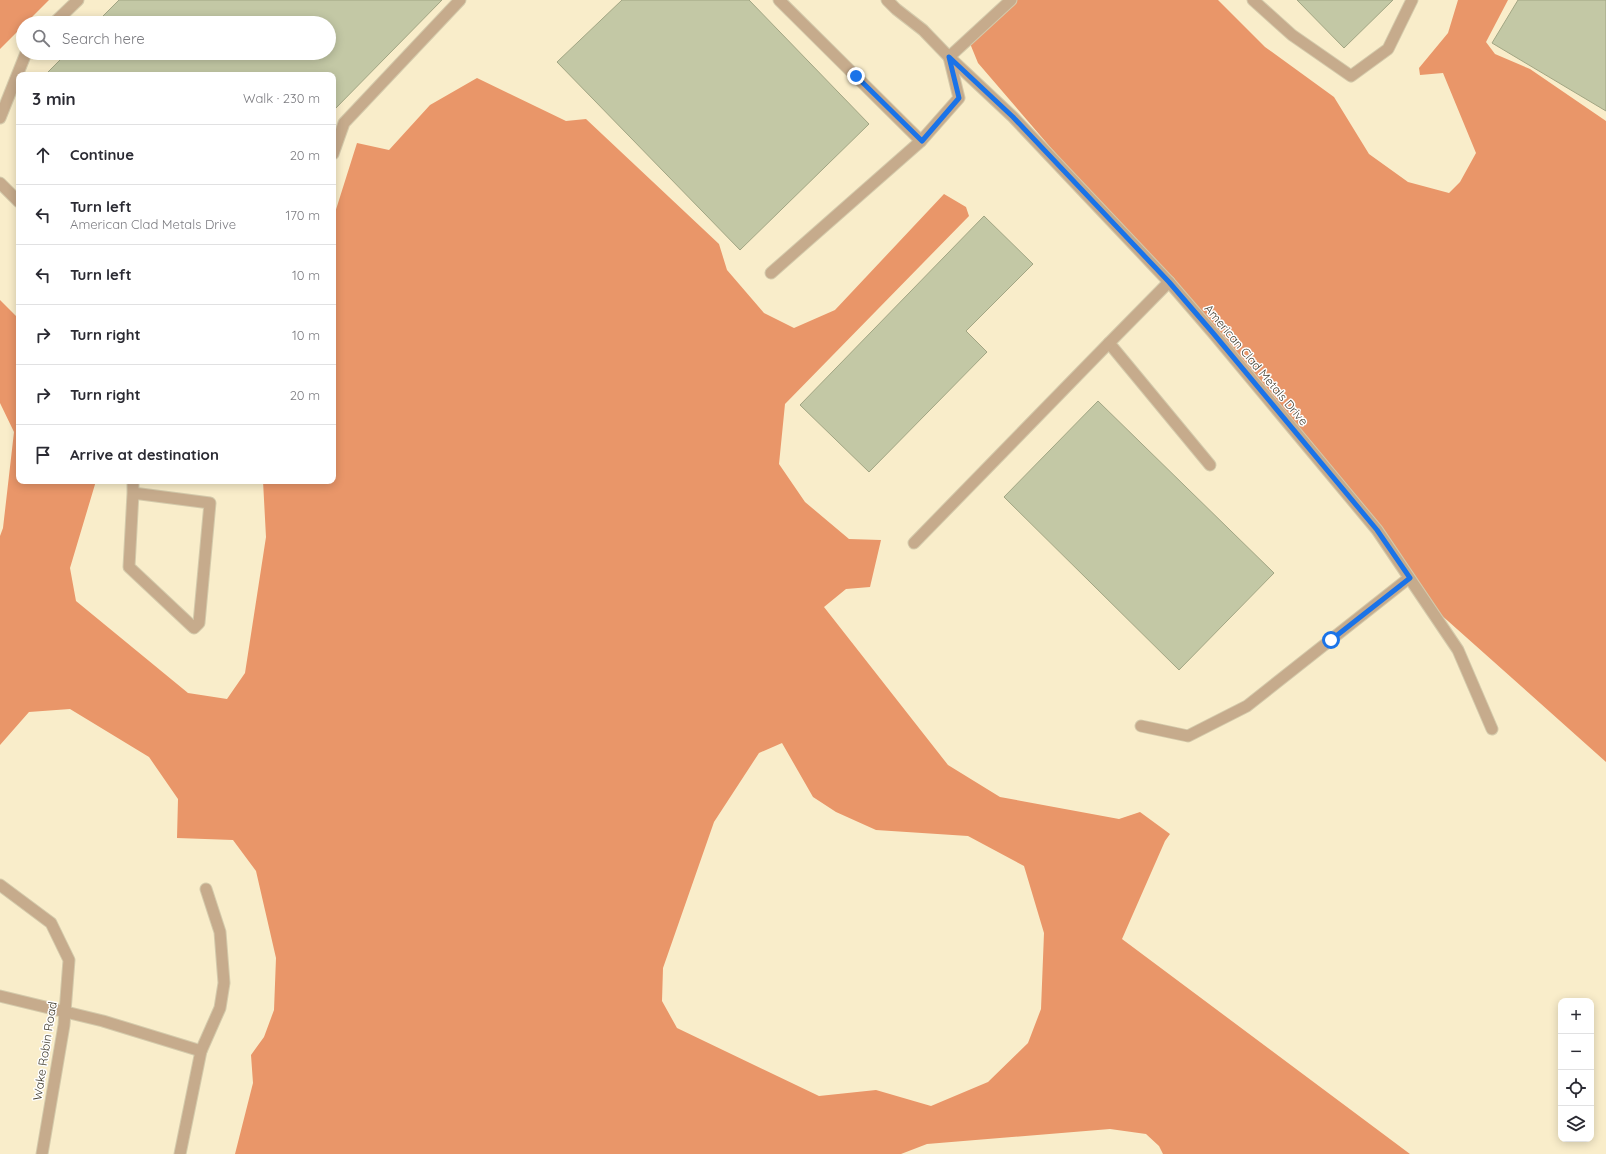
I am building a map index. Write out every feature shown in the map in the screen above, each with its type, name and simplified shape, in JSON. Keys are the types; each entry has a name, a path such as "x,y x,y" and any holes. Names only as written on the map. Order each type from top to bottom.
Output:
{"street":[{"path":"61,16 78,0"},
{"path":"336,146 344,123 460,0"},
{"path":"779,0 922,141"},
{"name":"American Clad Metals Drive","path":"887,0 896,9 924,30 949,57 1013,117 1169,282 1377,530 1458,650 1492,728"},
{"path":"771,273 922,141 959,98 949,57 1011,0"},
{"path":"1253,0 1292,35 1351,76 1388,49 1412,0"},
{"path":"18,72 23,60"},
{"path":"0,118 16,78"},
{"path":"0,183 16,199"},
{"path":"914,543 1169,282"},
{"path":"1109,343 1210,465"},
{"path":"133,484 129,567 194,628 199,623 210,503 133,493"},
{"path":"1140,726 1188,736 1247,706 1410,578"},
{"name":"Wake Robin Road","path":"0,885 51,923 69,960 66,1011 42,1154"},
{"path":"180,1154 201,1051 220,1008 224,983 220,932 206,889"},
{"path":"0,996 66,1011 201,1051"}],"shaded area":[{"path":"0,0 49,0 33,16 16,16 16,33 0,49"},
{"path":"1009,0 1218,0 1265,47 1334,97 1369,154 1408,182 1449,193 1460,182 1476,153 1443,73 1420,75 1419,68 1448,33 1458,0 1508,0 1486,42 1495,54 1530,69 1606,121 1606,762 1439,613 1375,525 978,63 969,41"},
{"path":"477,78 566,121 586,119 719,244 727,270 764,313 794,328 835,310 944,194 966,207 969,216 785,404 779,464 805,502 849,539 881,540 870,587 846,589 824,607 948,765 1000,797 1119,819 1140,812 1170,834 1165,841 1122,939 1410,1154 1163,1154 1159,1146 1146,1134 1110,1129 927,1144 901,1154 235,1154 253,1083 251,1055 264,1037 274,1010 276,958 256,871 233,840 177,838 178,799 149,757 70,709 29,712 0,745 0,536 3,528 14,432 0,403 0,300 16,316 16,484 95,484 70,568 76,601 188,693 227,699 245,673 266,537 263,484 336,484 336,210 357,143 389,150 430,105","holes":["782,743 813,797 836,812 876,830 968,836 1024,866 1044,933 1041,1009 1028,1043 988,1082 931,1106 876,1090 819,1096 677,1028 662,1001 663,968 714,822 759,753"]}],"building":[{"path":"119,0 442,0 336,108 336,72 48,72 60,60 336,60 336,16 103,16"},
{"path":"622,0 749,0 869,124 740,250 557,62"},
{"path":"1297,0 1393,0 1344,48"},
{"path":"1518,0 1606,0 1606,111 1492,43"},
{"path":"984,216 1033,264 966,331 987,352 869,472 800,405"},
{"path":"1098,401 1274,573 1179,670 1004,497"}],"route":[{"path":"856,76 922,141 959,98 949,57 1013,117 1169,282 1213,333 1377,530 1410,578 1378,601 1331,640"}]}
